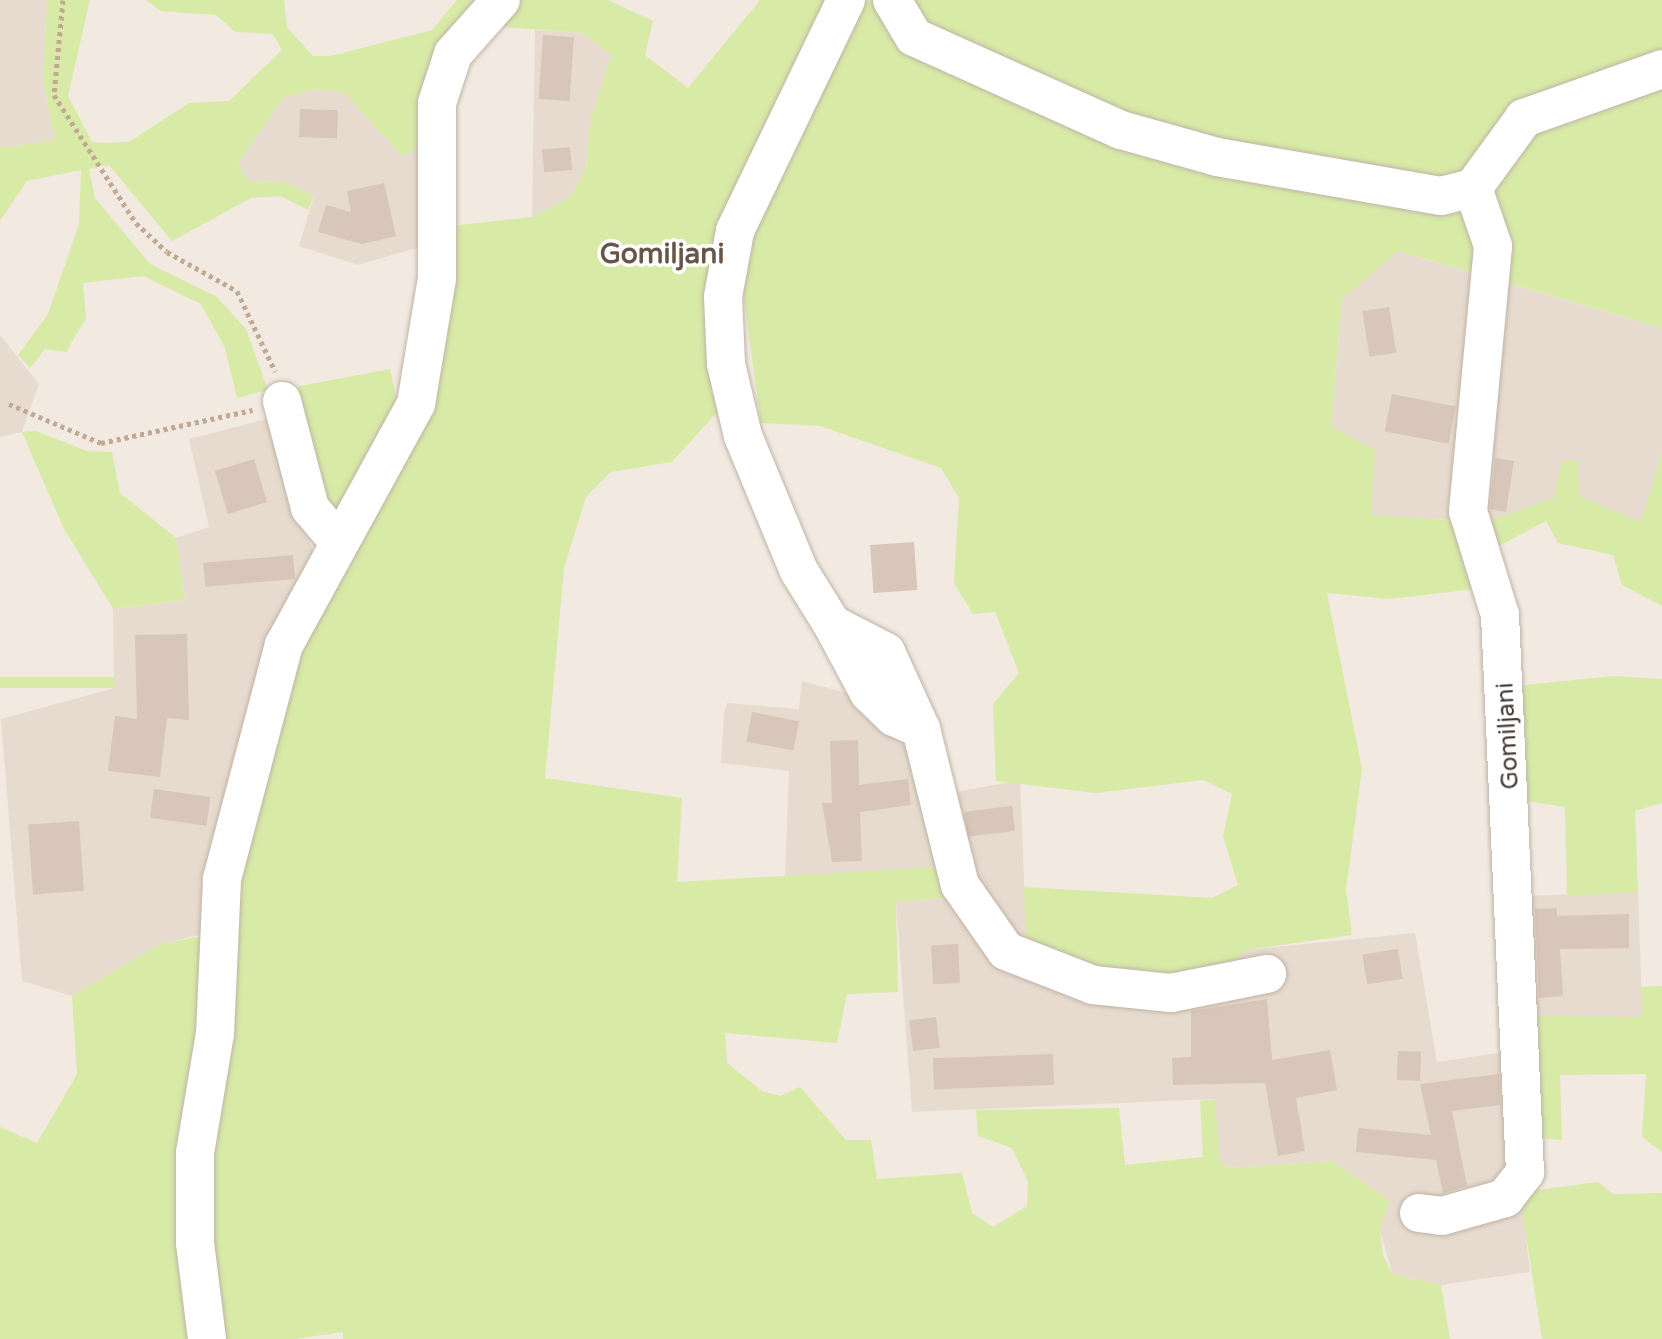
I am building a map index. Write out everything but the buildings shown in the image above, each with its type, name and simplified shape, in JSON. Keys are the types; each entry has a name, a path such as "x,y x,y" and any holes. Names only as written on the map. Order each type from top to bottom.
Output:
{"street":[{"path":"207,1339 195,1243 195,1153 215,1034 222,879 284,645 337,540 416,404 437,278 437,103 453,54 501,0"},
{"path":"846,0 735,231 723,297 726,364 743,436 799,571 832,624 886,652 921,729 960,885 1006,951 1093,985 1171,993 1267,974"},
{"path":"892,0 914,37 1121,130 1217,157 1441,196 1473,188 1524,118 1662,69"},
{"name":"Gomiljani","path":"1419,1213 1442,1216 1505,1198 1525,1172 1502,630 1468,511 1493,246 1473,188"},
{"path":"282,401 310,508 337,540"}],"path":[{"path":"9,404 101,443 186,430 282,401 271,353 237,291 167,252 136,223 54,95 63,0"}],"shaded area":[{"path":"0,0 47,0 43,81 55,140 0,148"},
{"path":"535,30 582,33 611,55 590,124 586,169 569,198 532,217"},
{"path":"317,89 345,93 402,156 423,147 430,244 358,265 299,246 314,196 283,182 247,181 238,163 284,97"},
{"path":"1397,251 1662,328 1662,453 1641,523 1578,496 1577,461 1554,498 1522,515 1487,522 1371,516 1331,426 1342,299"},
{"path":"0,335 39,384 22,432 0,437"},
{"path":"274,417 315,559 207,933 160,944 72,996 22,981 1,719 114,688 113,609 185,600 176,538 209,527 189,439"},
{"path":"802,681 855,695 901,738 919,769 940,867 785,879 789,771 721,763 724,713 727,703 799,709"},
{"path":"1020,780 1027,952 1223,977 1244,950 1415,933 1437,1062 1505,1052 1530,1272 1441,1285 1392,1274 1380,1229 1390,1200 1332,1161 1227,1168 1220,1160 1214,1099 912,1112 896,902 952,897 951,793"},
{"path":"1638,892 1642,1017 1523,1021 1519,896"}],"green space":[{"path":"47,0 90,0 68,96 92,142 105,143 129,142 189,103 229,101 282,50 273,34 235,32 216,15 161,11 146,0 284,0 287,27 313,56 331,56 432,30 457,0 480,0 423,147 402,156 345,93 317,89 284,97 238,163 247,181 283,182 314,196 308,210 280,196 251,198 172,241 109,165 89,169 95,198 150,264 217,297 246,329 268,390 237,398 225,348 201,304 143,276 83,283 86,318 66,352 45,349 30,368 18,355 48,314 79,224 81,170 27,181 0,221 0,148 55,140 43,81"},
{"path":"512,0 608,0 653,21 645,55 688,88 760,0 1662,0 1662,328 1398,251 1342,299 1331,426 1375,451 1371,515 1460,521 1475,589 1389,599 1327,593 1362,769 1346,890 1352,935 1245,950 1223,977 1098,971 1027,952 1024,887 1212,898 1238,885 1223,836 1232,794 1203,780 1096,793 996,781 993,704 1019,673 995,612 973,614 954,583 959,498 941,468 820,426 761,423 741,279 720,409 672,462 611,472 586,497 564,568 545,778 682,798 677,882 940,867 952,897 896,902 898,992 847,994 837,1043 725,1033 727,1063 762,1091 781,1096 800,1087 846,1140 871,1140 877,1179 962,1173 972,1213 993,1227 1027,1206 1028,1182 1012,1148 978,1136 976,1110 1119,1108 1125,1165 1203,1157 1200,1101 1215,1099 1220,1160 1227,1168 1332,1161 1390,1200 1380,1229 1383,1255 1392,1274 1441,1285 1450,1339 343,1339 343,1332 295,1339 0,1339 0,1127 37,1143 77,1074 72,996 160,944 229,931 296,649 368,517 450,226 532,217 569,198 586,169 590,124 611,55 582,33 491,26"},
{"path":"390,369 399,411 342,519 330,517 291,394 300,386"},
{"path":"36,431 87,451 112,452 120,493 176,538 185,600 113,609 63,527 22,432"},
{"path":"1662,453 1662,606 1622,585 1613,555 1558,543 1546,521 1491,550 1487,522 1554,498 1562,461 1578,461 1579,496 1641,522"},
{"path":"1613,676 1662,679 1662,803 1635,811 1638,892 1567,896 1565,807 1526,801 1518,686"},
{"path":"0,677 114,677 114,688 0,688"},
{"path":"1662,986 1662,1152 1642,1137 1646,1074 1560,1075 1562,1140 1534,1138 1524,1016 1642,1017 1641,987"},
{"path":"1598,1182 1613,1194 1662,1193 1662,1339 1542,1339 1521,1203 1531,1191"}],"district":[{"name":"Gomiljani","path":"662,254"}]}
